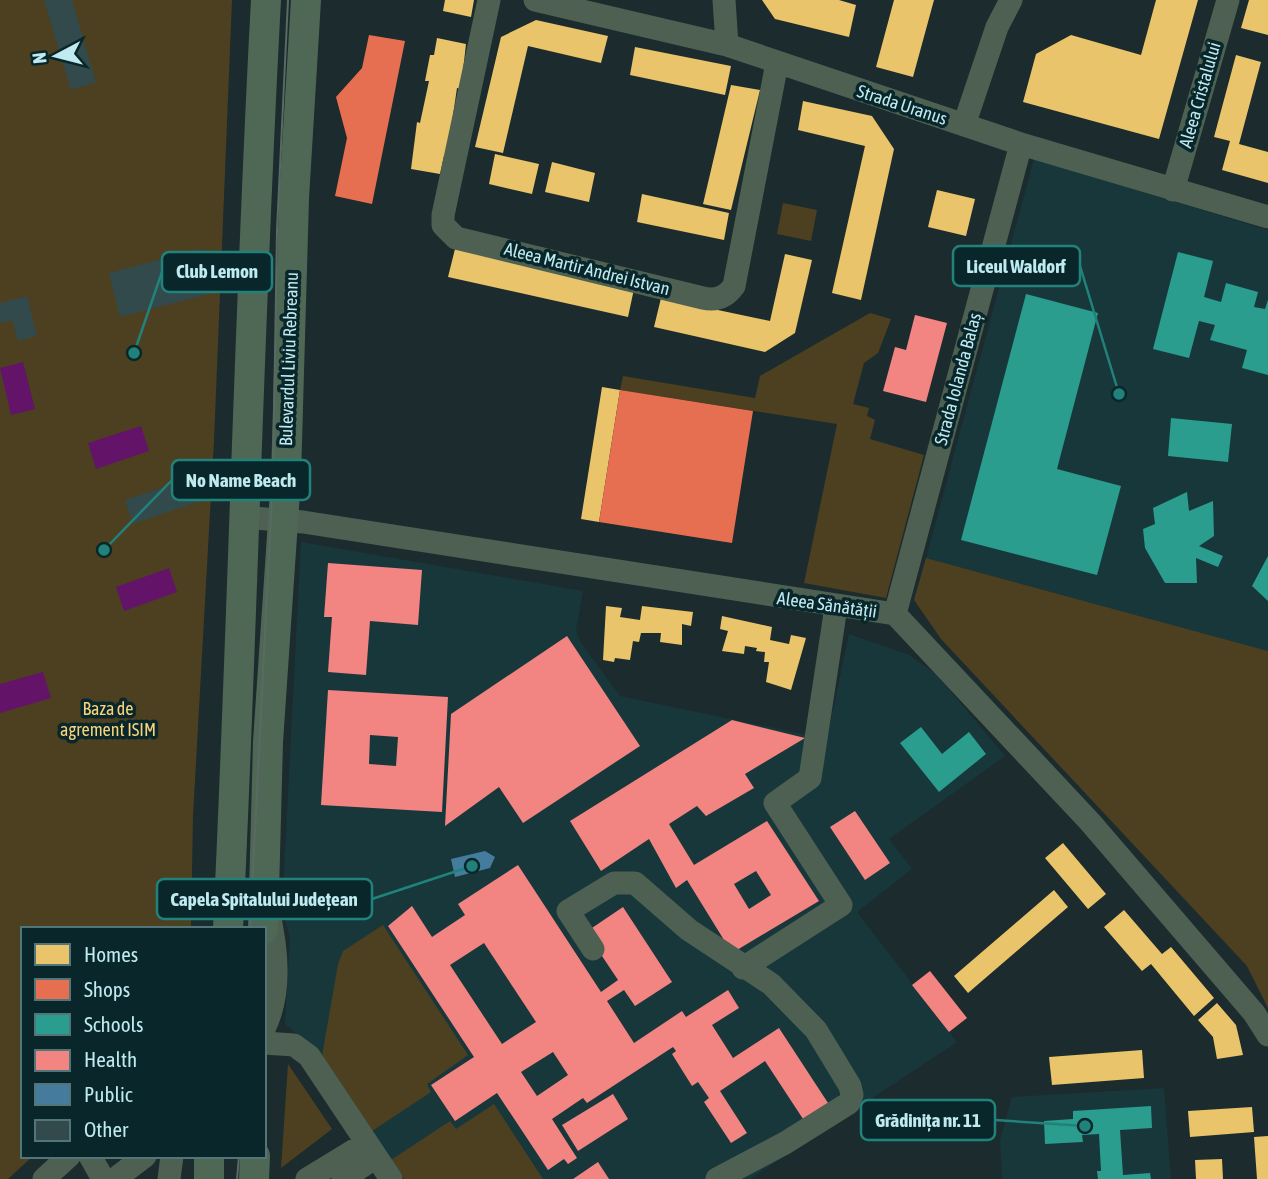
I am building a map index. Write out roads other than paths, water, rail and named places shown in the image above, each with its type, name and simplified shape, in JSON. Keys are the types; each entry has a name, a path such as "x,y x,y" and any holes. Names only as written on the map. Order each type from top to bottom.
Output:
{"main road":[{"path":"228,927 242,648 243,517 266,0"},
{"name":"Bulevardul Liviu Rebreanu","path":"263,927 268,742 283,520 294,198 306,0"},
{"path":"209,1158 209,1179"},
{"path":"254,1179 255,1158"}],"street":[{"name":"Aleea Martir Andrei Istvan","path":"489,0 443,225 456,237 703,298 713,300 728,294 734,286 777,63"},
{"name":"Strada Uranus","path":"535,0 727,45 1021,145 1268,218"},
{"path":"724,0 727,45"},
{"path":"964,125 997,27 1012,0"},
{"name":"Aleea Cristalului","path":"1173,190 1228,0"},
{"name":"Strada Iolanda Balaș","path":"895,614 1021,145"},
{"name":"Aleea Sănătății","path":"243,517 283,520 895,614 1098,832 1257,1016 1268,1035"},
{"path":"743,968 841,905 775,803 810,778 836,607"},
{"path":"593,949 568,911 614,883 629,881 689,930 771,984 816,1030 852,1095 849,1103 833,1114 717,1179"},
{"path":"265,891 276,947 274,1010 266,1025"},
{"path":"266,1043 301,1048 391,1179"},
{"path":"307,1179 371,1150"},
{"path":"343,1179 371,1150"},
{"path":"46,1170 66,1158"},
{"path":"91,1158 103,1179"},
{"path":"115,1179 142,1158"},
{"path":"169,1179 172,1158"}],"tram line":[{"path":"250,927 273,477 277,230 288,0"},
{"path":"237,1179 239,1158"}],"place":[{"name":"Club Lemon","path":"134,353"},
{"name":"Liceul Waldorf","path":"1119,394"},
{"name":"No Name Beach","path":"104,550"},
{"name":"Capela Spitalului Județean","path":"472,866"},
{"name":"Grădinița nr. 11","path":"1085,1126"}],"park label":[{"name":"Baza de agrement ISIM","path":"108,719"}]}
